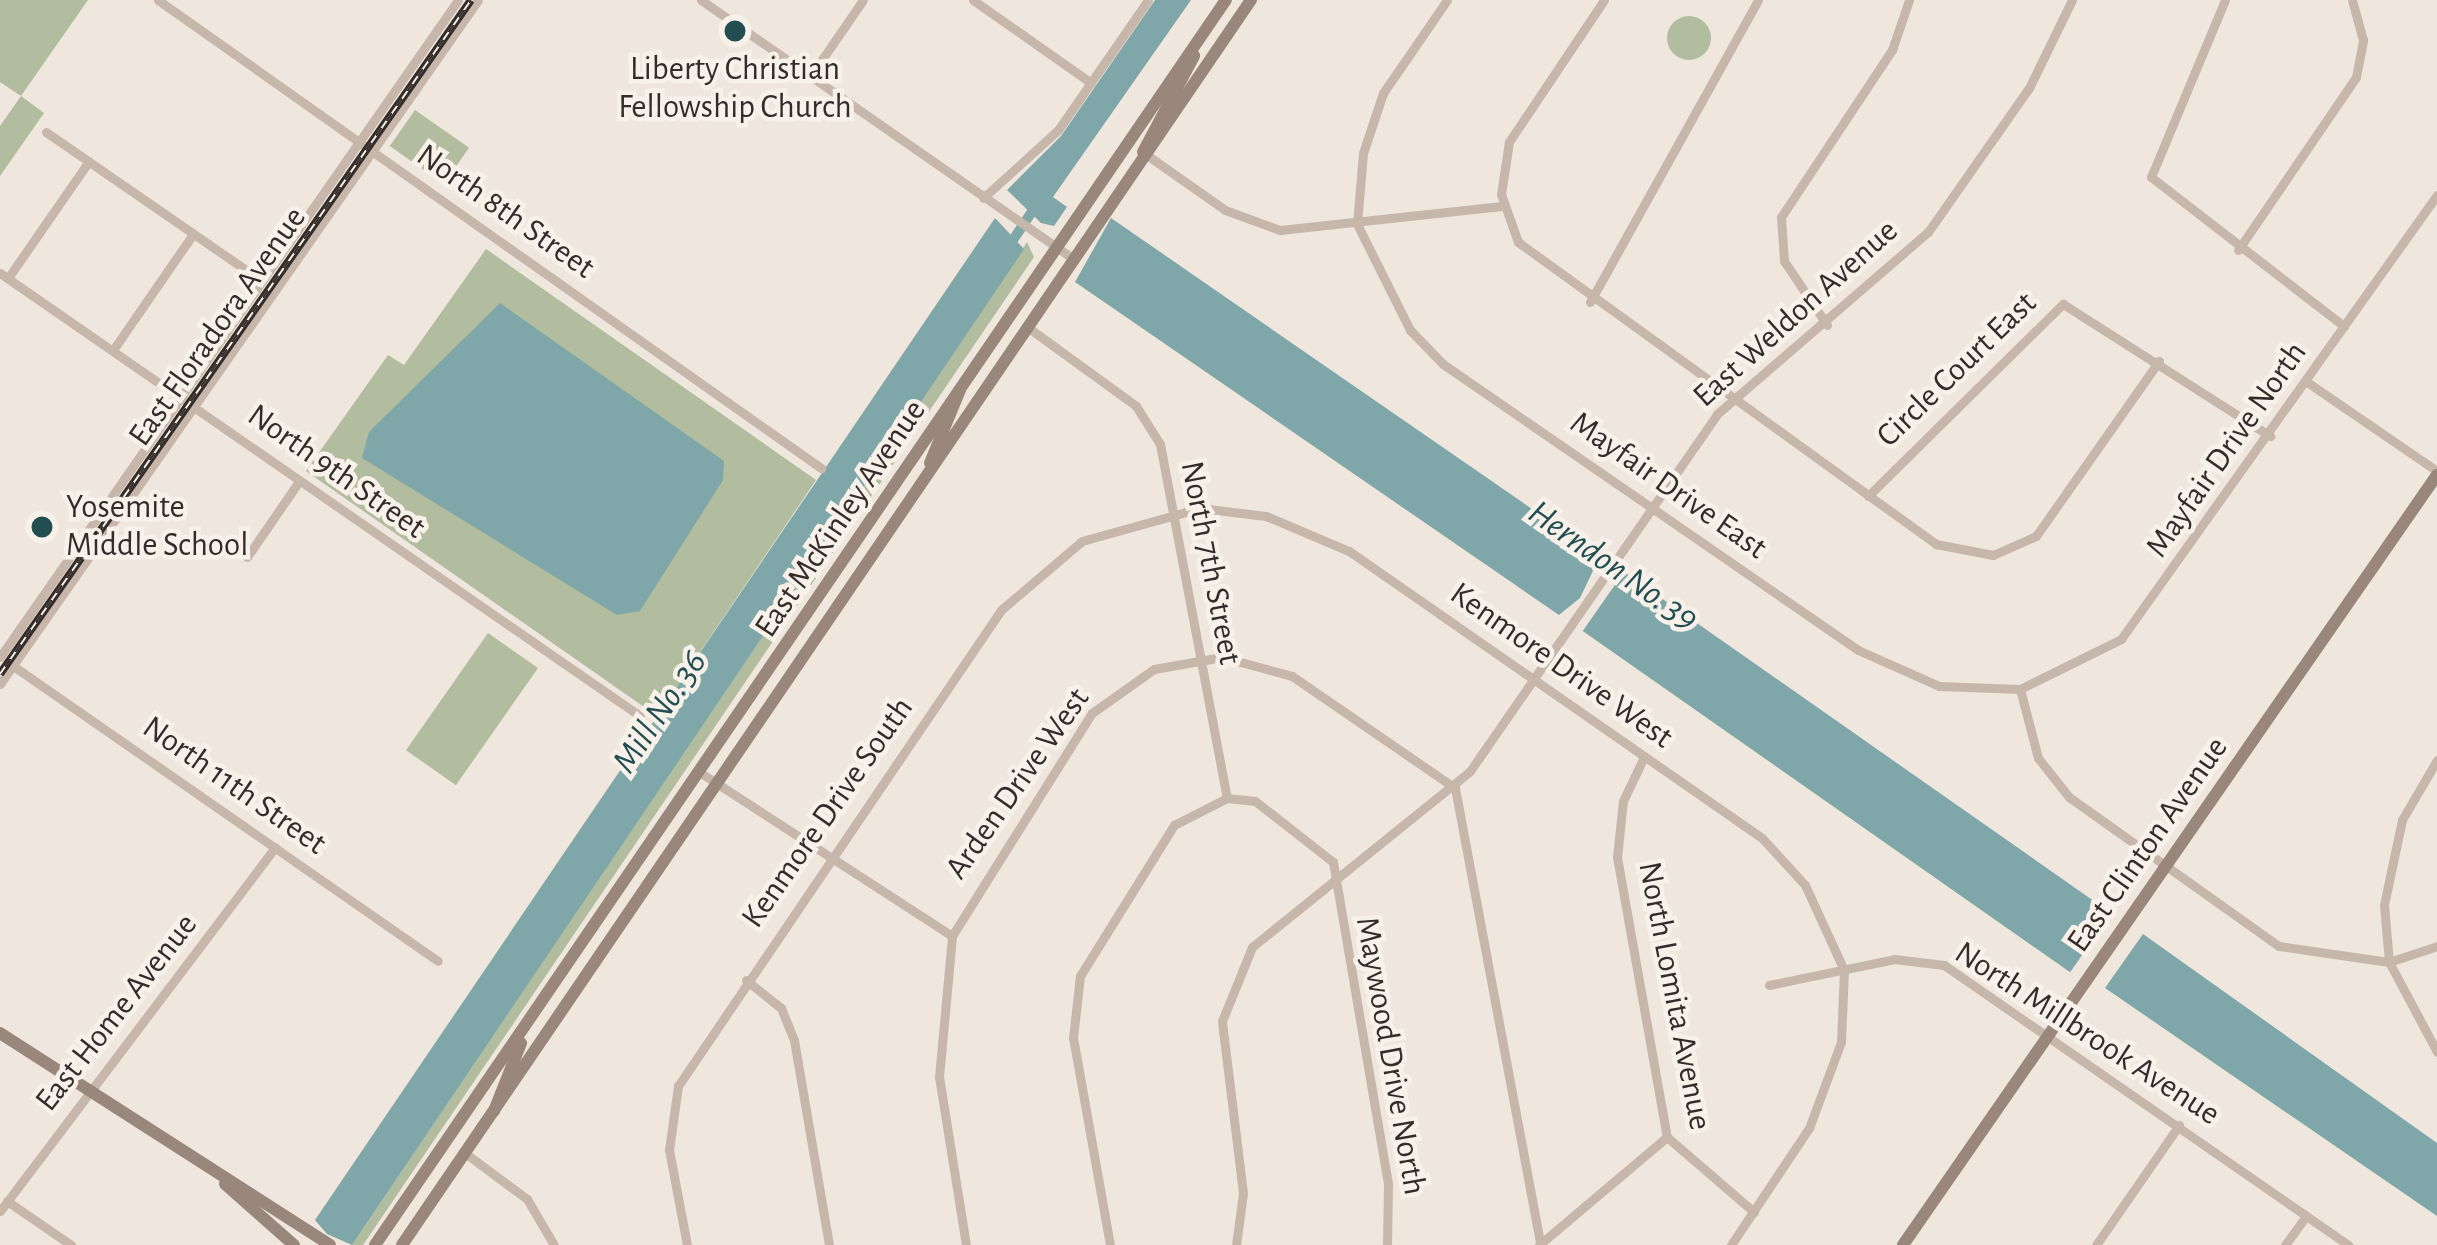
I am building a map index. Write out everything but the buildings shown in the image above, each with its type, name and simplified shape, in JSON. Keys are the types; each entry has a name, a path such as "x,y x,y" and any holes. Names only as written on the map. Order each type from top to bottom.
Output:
{"main road":[{"name":"East McKinley Avenue","path":"375,1245 1226,0"},
{"name":"East McKinley Avenue","path":"402,1245 1251,0"},
{"path":"1144,153 1203,33"},
{"path":"924,482 960,390"},
{"name":"East Clinton Avenue","path":"1903,1245 2437,473"},
{"path":"494,1111 528,1025"},
{"path":"0,1033 225,1184 330,1245"},
{"path":"225,1184 236,1206 294,1245"}],"street":[{"name":"North 8th Street","path":"158,0 821,468"},
{"name":"East Floradora Avenue","path":"0,656 458,0"},
{"name":"East Floradora Avenue","path":"0,684 478,0"},
{"path":"701,0 1072,258"},
{"path":"810,77 863,0"},
{"path":"973,0 1090,83"},
{"path":"983,198 1090,83 1148,0"},
{"path":"1357,224 1383,93 1447,0"},
{"path":"1604,0 1509,142 1502,206 1530,258 1951,551 2023,545 2159,361"},
{"path":"1590,302 1759,0"},
{"path":"1827,325 1784,261 1781,217 1892,50 1909,0"},
{"name":"East Weldon Avenue","path":"1236,1245 1244,1192 1222,1061 1226,1002 1269,926 1455,788 1730,400 1827,325 1943,212 2029,88 2072,0"},
{"path":"2225,0 2151,177 2238,250 2344,326"},
{"path":"2238,250 2356,76 2363,40 2352,0"},
{"path":"46,132 262,281"},
{"path":"1144,153 1253,225 1357,224 1502,206"},
{"path":"4,276 89,161"},
{"name":"Mayfair Drive North","path":"2020,689 2131,628 2437,195"},
{"name":"Mayfair Drive East","path":"1357,224 1388,297 1443,364 1893,671 2020,689"},
{"path":"113,350 193,233"},
{"name":"North 9th Street","path":"4,276 640,716"},
{"name":"Circle Court East","path":"1868,496 2063,304 2270,436"},
{"name":"North 7th Street","path":"1026,326 1136,406 1176,508 1227,798"},
{"path":"2307,382 2437,473"},
{"path":"247,557 300,480"},
{"name":"Kenmore Drive West","path":"1176,508 1267,515 1325,537 1533,679 1762,838 1805,885 1844,970"},
{"name":"Kenmore Drive South","path":"687,1245 671,1112 746,980 1028,581 1082,542 1176,508"},
{"name":"North 11th Street","path":"0,656 438,961"},
{"name":"Arden Drive West","path":"966,1245 939,1077 952,936 1092,712 1137,676 1200,658 1292,676 1455,788"},
{"path":"2020,689 2031,742 2058,786 2279,946 2389,962 2437,946"},
{"name":"North Lomita Avenue","path":"1643,759 1623,801 1617,857 1667,1137 1754,1212"},
{"path":"2437,760 2394,842 2389,962 2437,1052"},
{"path":"701,773 952,936"},
{"path":"1455,788 1539,1243 1667,1137"},
{"path":"1110,1245 1075,1055 1080,976 1174,825 1227,798 1255,801 1326,852 1336,875"},
{"name":"East Home Avenue","path":"4,1206 86,1091 167,1003 274,848"},
{"name":"Maywood Drive North","path":"1336,875 1388,1183 1387,1245"},
{"name":"North Millbrook Avenue","path":"1769,985 1894,959 1944,965 2348,1245"},
{"path":"1731,1245 1809,1128 1841,1042 1844,970"},
{"path":"746,980 781,1008 794,1040 829,1245"},
{"path":"2096,1245 2180,1126"},
{"path":"465,1153 527,1199 554,1245"},
{"path":"4,1206 71,1245"},
{"path":"2285,1245 2306,1216"}],"green space":[{"path":"0,0 88,0 21,96 0,82"},
{"path":"1689,16 1704,23 1711,38 1704,53 1689,60 1674,53 1667,38 1674,23"},
{"path":"21,96 44,113 0,176 0,126"},
{"path":"415,110 469,148 444,184 390,146"},
{"path":"1027,242 1034,257 363,1245 352,1245"},
{"path":"486,249 816,480 657,716 306,471 388,355 404,365"},
{"path":"488,633 538,668 456,785 406,750"}],"water":[{"path":"1155,0 1191,0 1053,197 1067,207 1054,226 1041,223 1007,190 1061,136"},
{"path":"995,218 1024,249 352,1245 327,1234 315,1220"},
{"path":"1111,218 1600,556 1580,598 1559,615 1075,282"},
{"path":"500,303 724,461 723,480 640,611 617,615 362,458 369,432"},
{"path":"1624,572 2111,913 2070,972 1583,631"},
{"path":"2143,934 2437,1143 2437,1216 2105,988"}],"waterway":[{"name":"Mill No. 36","path":"1009,246 1035,207"}],"railway":[{"path":"0,674 471,0"}],"place":[{"name":"Liberty Christian Fellowship Church","path":"735,31"},
{"name":"Yosemite Middle School","path":"42,527"}],"water label":[{"name":"Herndon No. 39","path":"1613,566"}]}
